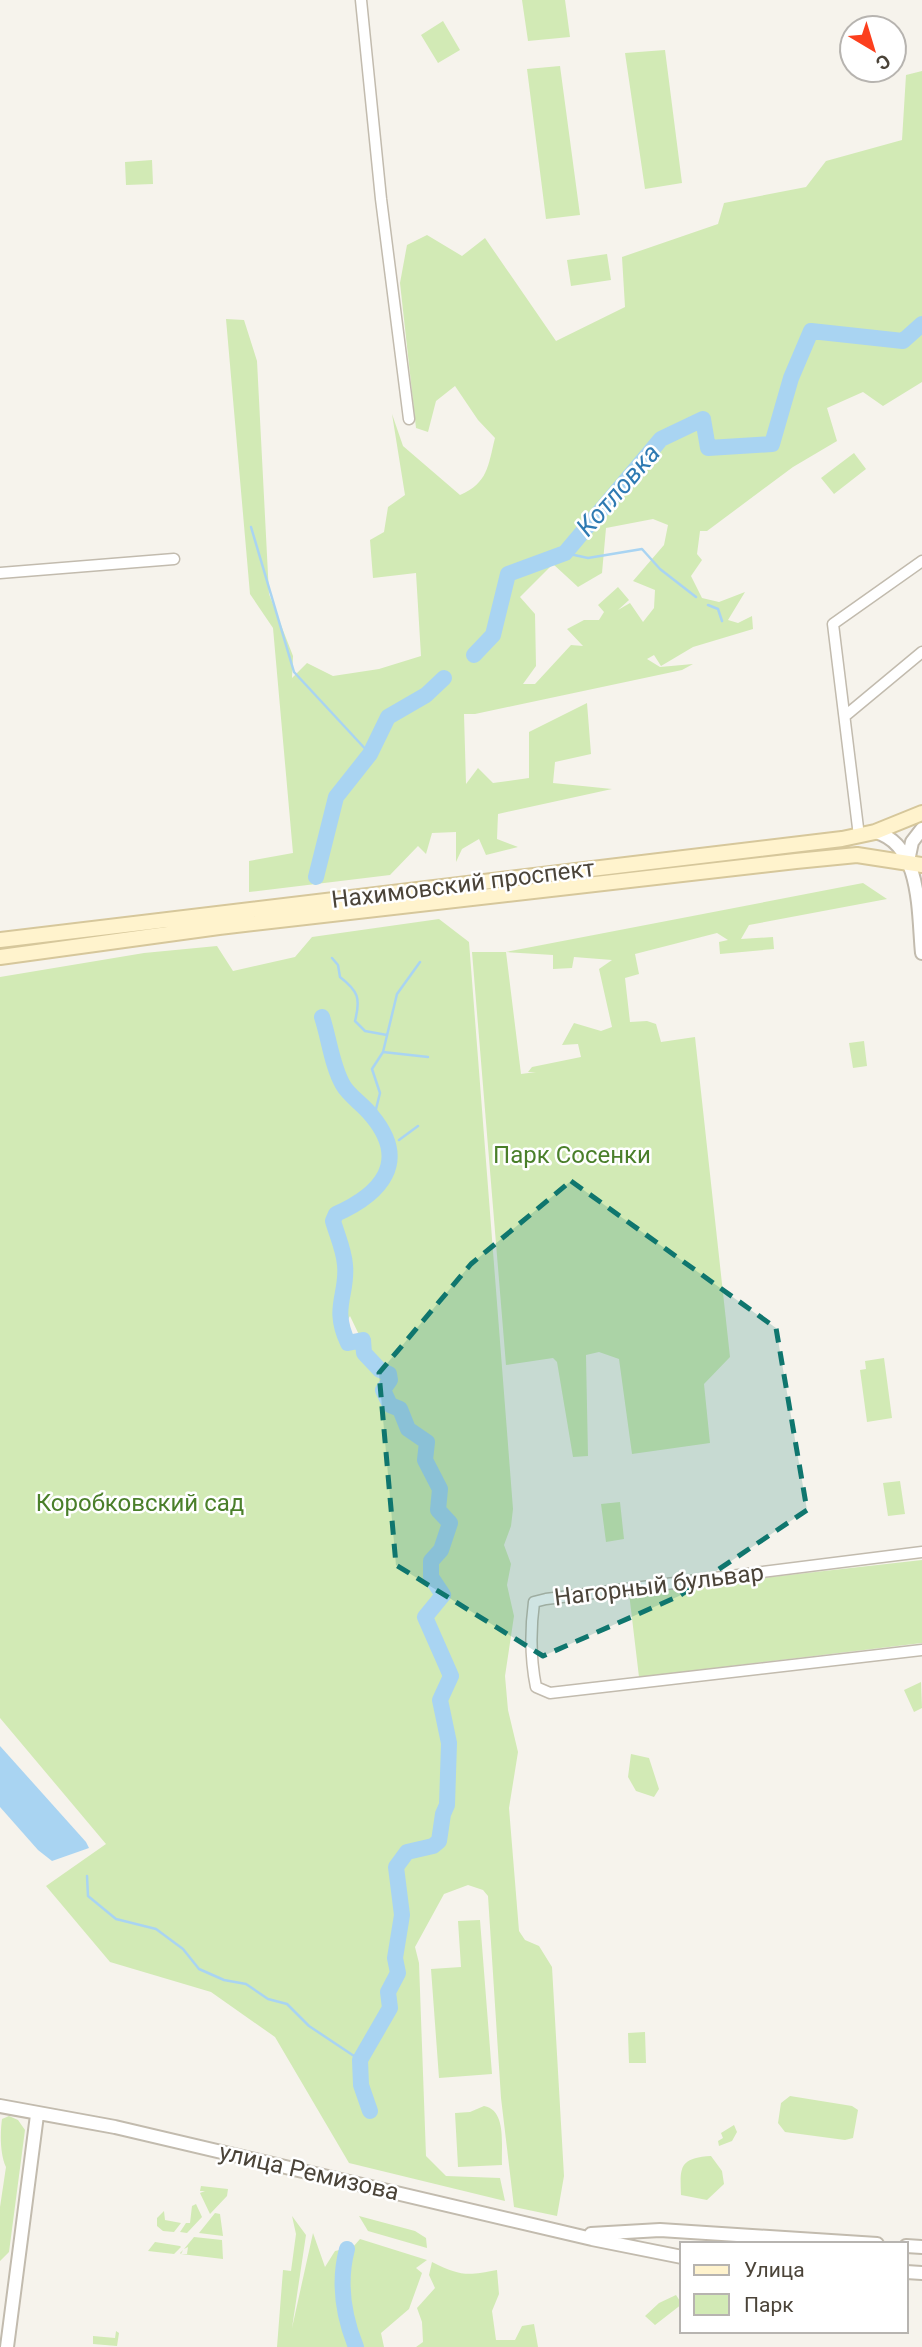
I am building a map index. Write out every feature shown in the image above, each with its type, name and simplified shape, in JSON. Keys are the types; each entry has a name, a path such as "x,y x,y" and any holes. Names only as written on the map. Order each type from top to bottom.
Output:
{"main road":[{"name":"Нахимовский проспект","path":"0,940 859,836 922,813"},
{"name":"Нахимовский проспект","path":"0,957 219,927 796,862 871,856 915,863"}],"street":[{"path":"361,0 381,199 409,419"},
{"path":"0,573 174,559"},
{"path":"859,836 833,624 922,561"},
{"path":"845,716 922,652"},
{"path":"922,829 912,842 922,953"},
{"path":"875,832 894,840 915,863"},
{"path":"871,856 904,865 915,890"},
{"path":"915,890 922,877"},
{"name":"Нагорный бульвар","path":"922,1552 545,1599 534,1602 530,1657 537,1687 550,1693 922,1650"},
{"name":"улица Ремизова","path":"0,2106 37,2115 64,2116 115,2127 680,2257"},
{"path":"7,2347 37,2115"},
{"path":"666,2255 657,2249 655,2242 661,2232 668,2230"},
{"name":"улица Ремизова","path":"580,2235 668,2230 847,2242"},
{"path":"637,2248 643,2246 646,2240 645,2234 638,2231"}],"highlighted area":[{"path":"571,1181 776,1328 807,1510 679,1596 543,1656 396,1565 379,1373 471,1264"}],"green space":[{"path":"522,0 565,0 570,37 528,41"},
{"path":"443,21 460,50 438,63 421,35"},
{"path":"665,50 682,183 645,189 625,53"},
{"path":"560,66 580,215 546,219 527,69"},
{"path":"922,71 922,382 883,406 863,392 827,408 837,441 793,467 707,531 700,531 697,554 702,560 691,576 702,598 719,602 745,592 728,620 738,623 752,616 753,629 693,647 661,666 654,655 647,659 660,667 693,664 682,670 475,714 464,714 466,784 478,768 493,783 529,778 529,732 587,703 591,754 555,762 553,783 612,789 498,814 497,839 518,847 486,855 479,839 462,849 456,862 456,832 432,833 426,854 418,846 390,875 249,892 249,861 293,853 273,628 250,594 226,319 244,320 257,361 269,594 293,656 292,678 307,663 333,676 379,669 421,656 416,573 373,578 370,540 384,532 388,507 405,495 392,414 403,446 460,495 482,479 495,438 478,420 455,386 436,401 428,432 416,428 400,283 407,245 427,235 462,256 485,238 556,341 625,307 622,257 718,224 724,203 806,187 826,161 902,140 908,74","holes":["653,519 668,525 664,545 633,581 655,590 654,608 643,622 630,603 618,610 629,600 618,587 598,605 604,612 599,620 584,620 567,629 583,646 571,645 535,684 523,684 536,666 535,614 520,597 553,564 578,587 602,573 606,528"]},
{"path":"152,160 153,184 126,185 125,162"},
{"path":"607,254 611,280 571,286 567,260"},
{"path":"854,453 866,469 834,494 821,478"},
{"name":"Парк Сосенки","path":"863,883 887,899 749,925 741,939 773,937 774,949 720,954 719,942 728,940 717,933 635,954 639,974 625,978 630,1022 647,1021 656,1024 661,1042 695,1037 730,1357 704,1384 710,1443 632,1454 619,1359 599,1352 586,1355 588,1456 573,1457 557,1362 553,1358 506,1365 472,952 506,952","holes":["506,952 553,955 553,969 572,968 574,957 612,960 599,969 612,1027 601,1031 574,1023 562,1045 578,1044 581,1057 532,1067 528,1072 536,1072 521,1074"]},
{"name":"Коробковский сад","path":"439,919 469,942 513,1509 511,1526 504,1545 511,1564 507,1585 514,1616 505,1676 508,1710 518,1752 509,1808 519,1931 525,1940 539,1946 552,1967 564,2176 557,2216 514,2207 501,2098 488,1896 483,1890 468,1885 444,1894 415,1947 419,1963 426,2156 446,2176 500,2178 505,2201 349,2163 275,2037 211,1992 110,1962 46,1886 106,1844 0,1718 0,977 144,953 217,946 233,971 295,957 312,937","holes":["350,1316 362,1341 347,1344 341,1331"]},
{"path":"864,1041 867,1066 853,1068 849,1043"},
{"path":"884,1358 892,1418 867,1422 860,1370 866,1369 865,1361"},
{"path":"900,1481 905,1514 888,1516 883,1483"},
{"path":"620,1502 624,1539 606,1542 601,1504"},
{"path":"922,1560 922,1643 639,1677 629,1593"},
{"path":"921,1682 922,1708 914,1712 904,1690"},
{"path":"631,1754 649,1758 659,1789 654,1797 636,1791 628,1777"},
{"path":"480,1920 492,2074 439,2078 431,1969 461,1967 458,1921"},
{"path":"645,2032 646,2063 629,2063 628,2033"},
{"path":"790,2096 852,2106 858,2110 853,2138 845,2140 785,2132 778,2123 781,2103"},
{"path":"484,2106 491,2109 500,2121 502,2165 458,2167 455,2113 470,2112"},
{"path":"9,2116 18,2120 25,2130 9,2252 0,2261 0,2207 6,2167 1,2131 2,2119"},
{"path":"734,2125 737,2132 732,2141 719,2146 718,2141 723,2138 721,2133"},
{"path":"711,2156 722,2171 724,2184 707,2200 681,2195 682,2171 687,2162"},
{"path":"201,2186 228,2189 227,2196 210,2214 200,2193 205,2191 200,2191"},
{"path":"196,2204 202,2217 187,2233 180,2232 186,2223 190,2223 192,2206"},
{"path":"164,2211 165,2220 181,2223 174,2232 163,2231 157,2226 157,2218"},
{"path":"215,2213 220,2214 223,2236 199,2233"},
{"path":"292,2216 306,2235 292,2328 313,2233 325,2267 335,2251 353,2247 360,2239 427,2260 416,2268 422,2273 409,2309 381,2333 384,2347 277,2347 283,2270 291,2271 296,2234"},
{"path":"359,2216 415,2231 426,2238 427,2248 368,2231"},
{"path":"194,2237 222,2240 223,2259 181,2254 187,2254 188,2247 184,2249"},
{"path":"155,2242 181,2247 174,2254 148,2251"},
{"path":"432,2262 464,2274 497,2270 499,2294 492,2311 496,2340 515,2340 522,2326 534,2324 538,2347 416,2347 423,2342 422,2322 417,2308 435,2288 429,2275"},
{"path":"676,2295 680,2306 655,2325 645,2316 659,2303"},
{"path":"116,2331 119,2333 117,2346 93,2344 93,2336 115,2338"}],"water":[{"path":"0,1746 89,1848 52,1861 38,1850 0,1807"}],"waterway":[{"name":"Котловка","path":"474,655 493,635 508,574 565,553 661,439 703,419 708,448 772,444 791,378 811,331 903,341 922,324"},
{"path":"251,527 294,672 370,754"},
{"path":"565,553 588,558 642,549 660,569 696,597"},
{"path":"708,605 718,609 722,621"},
{"name":"Котловка","path":"316,877 336,797 370,754 388,717 426,695 444,678"},
{"path":"332,958 338,965 340,977 351,987 358,1001 355,1021 365,1031 387,1035"},
{"path":"374,1117 380,1093 372,1069 383,1052 397,994 420,962"},
{"name":"Котловка","path":"322,1017 333,1061 343,1085 372,1116 389,1148 385,1175 377,1186 366,1197 336,1214 333,1221 345,1265 340,1310 343,1331 348,1343 363,1340 364,1353 380,1370 389,1374 390,1380 383,1390 390,1405 400,1409 408,1429 427,1442 425,1460 440,1489 438,1510 450,1523 441,1550 431,1561 431,1577 443,1595 425,1617 451,1676 440,1700 449,1743 447,1805 439,1841 433,1846 407,1852 396,1867 402,1915 395,1958 398,1973 388,1992 390,2008 360,2060 361,2085 370,2111"},
{"path":"383,1052 428,1057"},
{"path":"399,1140 418,1126"},
{"path":"87,1876 88,1896 116,1919 156,1929 183,1949 199,1969 224,1980 246,1984 268,1999 287,2004 309,2026 360,2060"},
{"name":"Котловка","path":"347,2249 343,2299 356,2347"}]}
